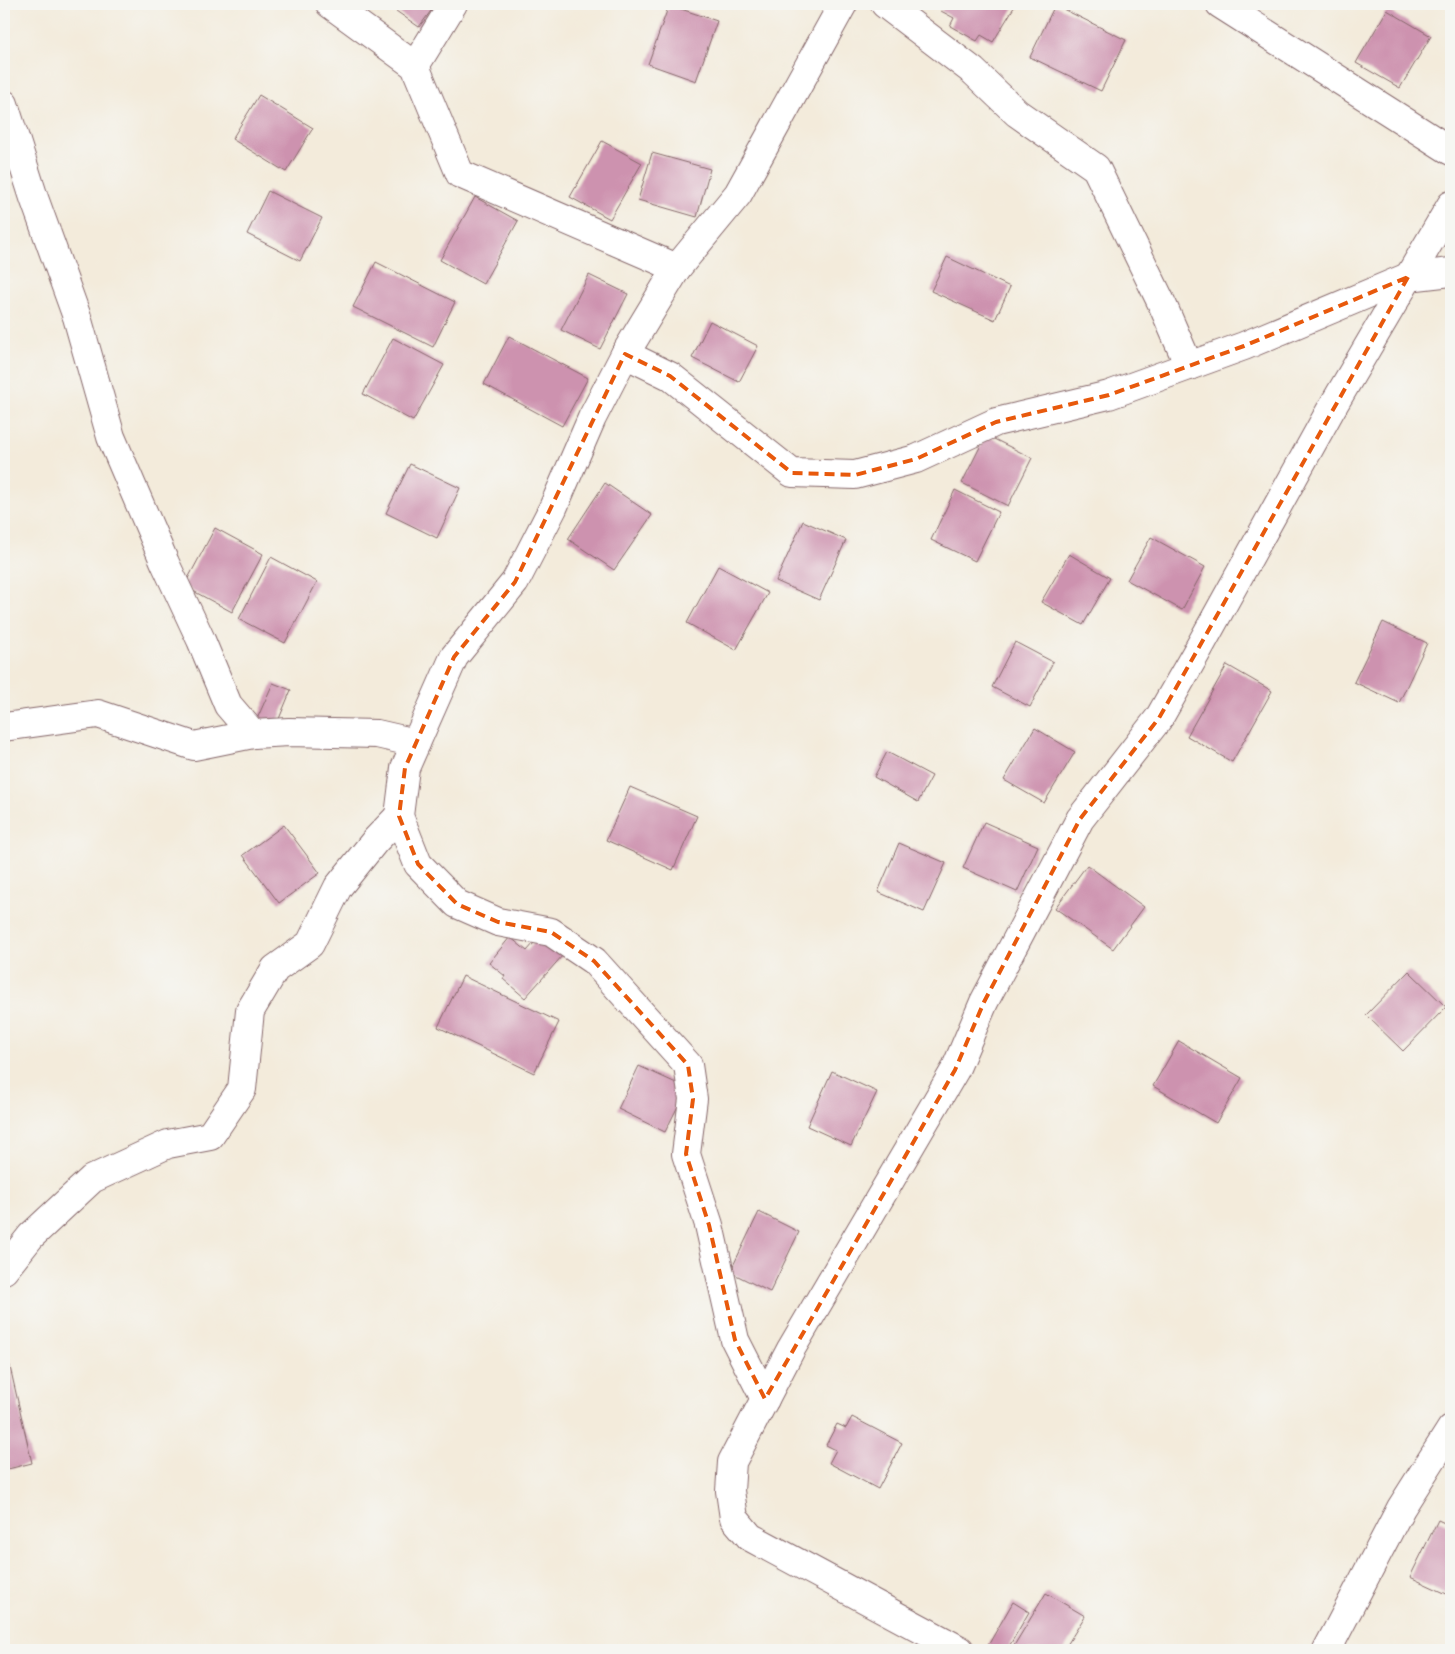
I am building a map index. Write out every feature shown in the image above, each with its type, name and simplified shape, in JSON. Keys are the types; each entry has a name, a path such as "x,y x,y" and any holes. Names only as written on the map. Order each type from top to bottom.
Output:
{"street":[{"path":"330,4 415,66 460,174 677,268"},
{"path":"415,66 453,4"},
{"path":"766,1399 735,1340 708,1225 686,1154 693,1099 688,1065 594,961 551,932 498,922 457,904 418,864 399,816 405,768 454,657 515,582 553,508 592,418 626,354 677,268 738,194 843,4"},
{"path":"885,4 973,71 1017,113 1096,168 1163,306 1189,366"},
{"path":"1220,4 1451,151"},
{"path":"4,104 34,198 77,317 111,437 228,705 253,734"},
{"path":"960,1650 833,1584 750,1537 734,1518 730,1491 732,1462 791,1349 956,1070 984,1002 1080,819 1159,718 1200,648 1330,412 1451,205"},
{"path":"626,354 670,376 792,473 855,475 916,459 996,422 1109,395 1244,346 1408,277 1451,272"},
{"path":"4,727 98,714 194,746 253,734 289,732 377,734 416,743"},
{"path":"4,1270 31,1236 92,1179 168,1144 210,1136 242,1089 250,1011 275,969 310,944 338,887 375,841 399,816"},
{"path":"1327,1650 1401,1508 1451,1429"}],"highlighted area":[{"path":"1408,277 1159,718 1080,819 984,1002 955,1070 765,1399 735,1340 709,1225 686,1154 693,1099 688,1065 594,961 551,932 498,922 457,904 418,864 399,816 405,768 454,657 515,582 625,354 670,376 792,473 855,475 916,459 996,422 1109,395 1244,346"}],"building":[{"path":"386,4 436,4 419,27"},
{"path":"946,4 1016,4 993,42 981,35 977,41 950,26 954,18 941,11"},
{"path":"669,5 717,21 696,81 648,64"},
{"path":"1055,5 1126,40 1101,91 1030,57"},
{"path":"1387,10 1431,36 1400,88 1356,63"},
{"path":"259,95 313,128 286,172 232,139"},
{"path":"602,141 642,163 610,219 570,197"},
{"path":"652,153 710,169 697,217 638,200"},
{"path":"268,191 322,218 300,261 247,234"},
{"path":"475,197 518,221 483,284 440,260"},
{"path":"947,257 1010,287 995,320 931,291"},
{"path":"376,262 455,302 433,347 353,307"},
{"path":"589,275 628,294 600,349 561,330"},
{"path":"710,321 758,346 739,382 692,358"},
{"path":"509,336 588,378 562,426 484,384"},
{"path":"393,338 444,365 413,421 363,394"},
{"path":"986,435 1032,458 1008,506 962,483"},
{"path":"410,464 460,488 437,538 386,513"},
{"path":"605,483 652,515 614,570 568,539"},
{"path":"955,490 999,512 975,561 931,540"},
{"path":"803,521 846,540 819,600 776,581"},
{"path":"215,528 263,554 232,612 184,586"},
{"path":"1151,537 1205,567 1182,610 1127,580"},
{"path":"1069,554 1110,578 1083,625 1041,602"},
{"path":"271,557 317,582 285,643 239,619"},
{"path":"718,566 768,593 736,650 687,623"},
{"path":"1383,622 1427,643 1399,703 1354,682"},
{"path":"1015,642 1053,662 1030,707 992,687"},
{"path":"1227,665 1272,691 1232,762 1187,736"},
{"path":"273,683 291,690 276,726 257,719"},
{"path":"1035,728 1075,752 1044,803 1004,780"},
{"path":"887,752 932,776 918,802 874,777"},
{"path":"630,787 697,816 673,870 606,840"},
{"path":"984,822 1038,846 1017,892 963,868"},
{"path":"284,825 320,873 279,903 243,855"},
{"path":"899,843 946,863 924,912 878,892"},
{"path":"1087,865 1144,907 1113,949 1055,908"},
{"path":"541,935 563,955 525,998 503,979 505,976 489,963 510,937 527,951"},
{"path":"1409,971 1446,1007 1403,1051 1366,1015"},
{"path":"463,976 559,1022 534,1073 438,1027"},
{"path":"1179,1041 1242,1078 1216,1123 1153,1086"},
{"path":"639,1066 687,1088 665,1132 618,1109"},
{"path":"832,1071 877,1092 851,1146 807,1126"},
{"path":"759,1212 799,1232 770,1292 730,1272"},
{"path":"4,1346 32,1463 4,1470"},
{"path":"852,1417 902,1443 878,1489 829,1463 836,1450 826,1445 837,1424 846,1428"},
{"path":"1438,1520 1451,1526 1451,1596 1410,1577"},
{"path":"1046,1593 1085,1616 1064,1650 1012,1649"},
{"path":"1013,1602 1029,1612 1007,1650 987,1650 986,1649"}]}
